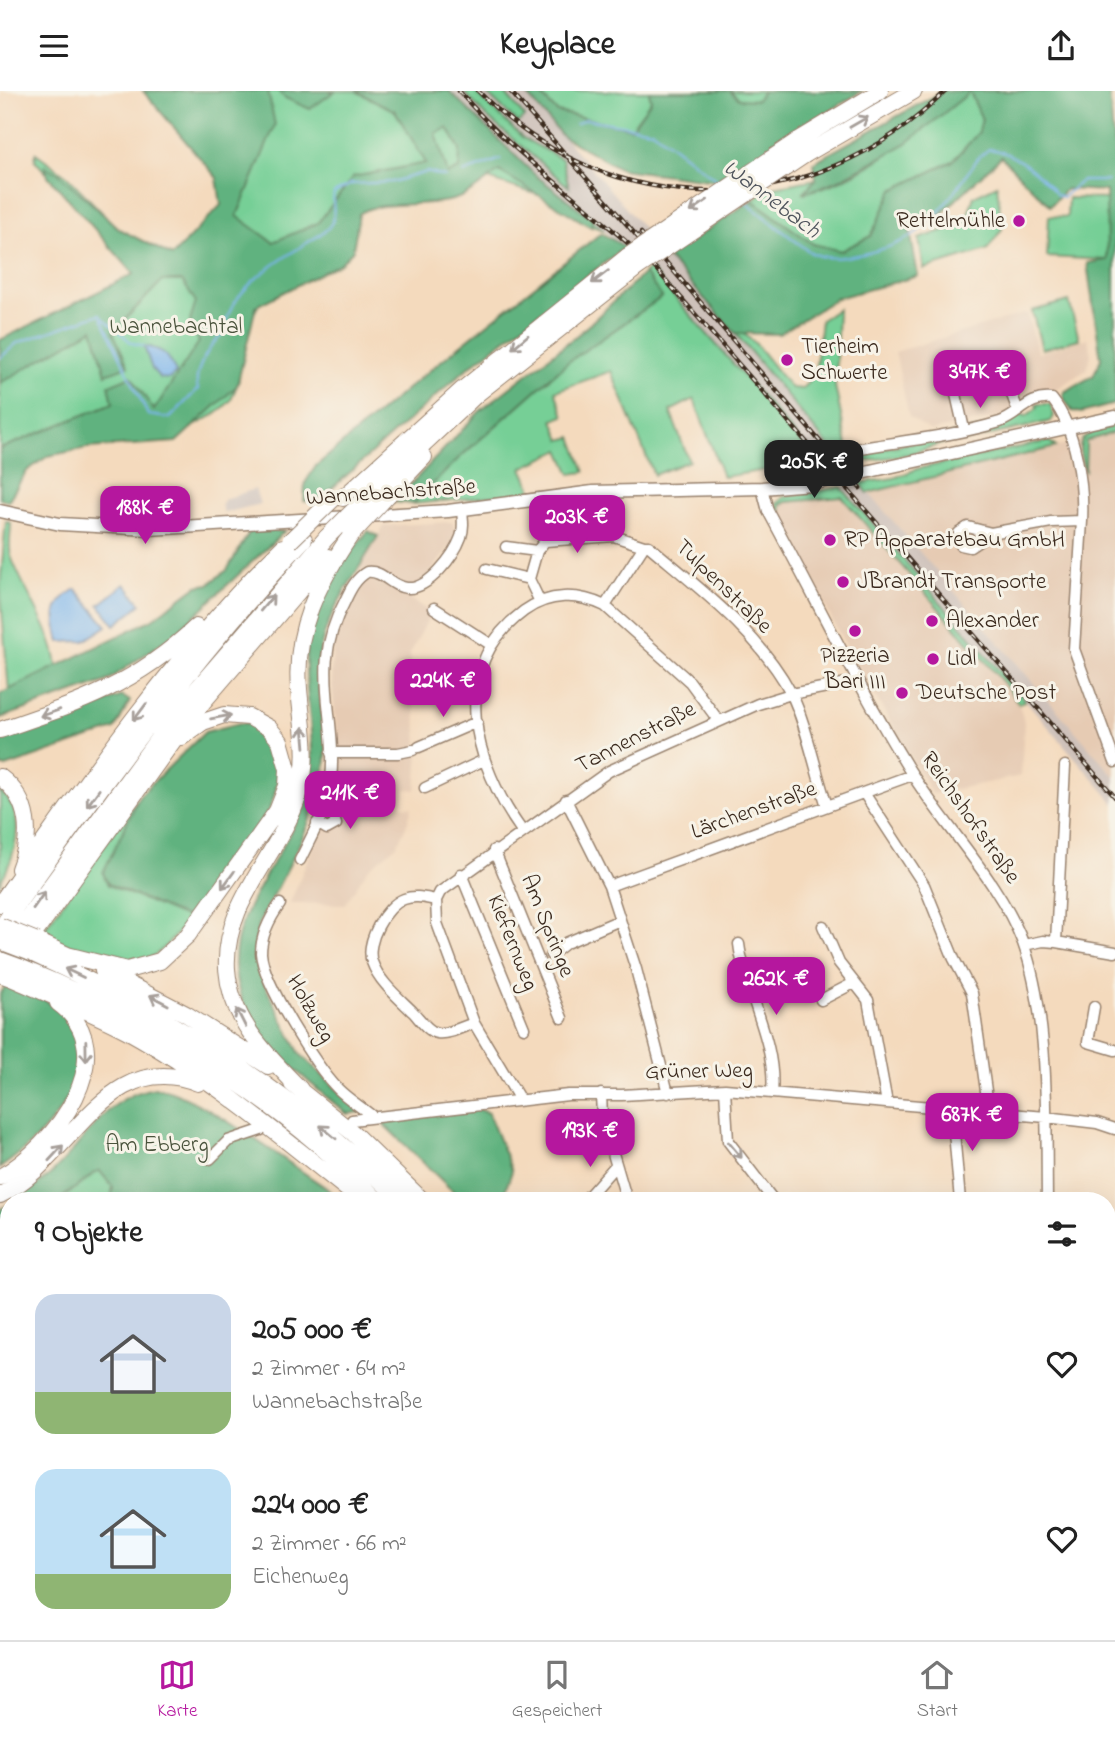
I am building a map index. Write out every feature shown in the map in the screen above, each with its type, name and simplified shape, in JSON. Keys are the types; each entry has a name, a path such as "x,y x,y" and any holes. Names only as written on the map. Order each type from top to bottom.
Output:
{"highway":[{"path":"0,730 98,696 131,679 174,648 462,390 633,262 802,148 880,91"},
{"path":"802,148 914,91"},
{"path":"351,1192 237,1103 128,1032 7,975 0,958 178,711 327,537 477,394 633,262"},
{"path":"7,975 150,773 245,649 318,565 350,536 446,434 477,394"},
{"path":"350,536 314,594 303,627 299,686 306,759 299,795 287,823 245,894 230,934 227,955 232,997 247,1029 264,1053 414,1192"},
{"path":"297,540 180,683 0,928 222,1053 310,1117 391,1192"},
{"path":"0,904 138,713 245,584"},
{"path":"0,941 67,954 127,970 152,965 169,955 187,935 272,821 285,794 288,777 285,751 275,734 256,719 232,714 217,716 194,728 150,773"},
{"path":"0,777 20,800 28,826 25,855 13,885"},
{"path":"67,954 208,1027 300,1089"},
{"path":"7,975 133,1019 214,1068 294,1125 368,1192"},
{"path":"0,1177 27,1159 59,1123 80,1085 86,1061 86,1041 78,1021 60,1004 29,986"},
{"path":"5,1192 36,1173 101,1103 133,1081 157,1075 181,1077 237,1103"}],"main road":[{"name":"Wannebachstraße","path":"0,511 60,524 149,529 462,510 593,492 762,488 811,484 1115,417"}],"street":[{"path":"964,429 955,390 957,377 967,372 1002,368 1018,411"},
{"path":"856,449 1002,421 1040,398 1052,399 1066,428 1083,481 1074,649 1115,762"},
{"name":"Reichshofstraße","path":"762,488 768,510 858,681 912,775 1002,901 1024,945 1042,1049 1047,1192"},
{"path":"300,860 325,805 331,778 324,666 327,646 338,613 354,584 367,572 381,574 404,588 415,588 429,581 459,542 463,522 462,510"},
{"path":"991,533 1051,522 1082,521"},
{"path":"540,602 529,579 537,551 545,541 609,537 644,546"},
{"name":"Tulpenstraße","path":"605,606 644,546 649,546 745,631 791,694 827,806"},
{"path":"506,547 537,551"},
{"path":"487,569 529,579"},
{"path":"522,831 491,782 484,760 477,722 478,674 490,644 517,616 540,602 576,597 605,606 683,675 718,720"},
{"path":"434,608 490,644"},
{"path":"429,674 478,674"},
{"name":"Tannenstraße","path":"436,900 446,885 609,771 718,720 791,694 858,681"},
{"path":"331,753 398,753 477,722"},
{"path":"425,788 484,760"},
{"path":"1056,943 1065,766"},
{"name":"Lärchenstraße","path":"609,886 912,775"},
{"path":"864,793 924,885 954,959 969,984 978,1026 989,1112"},
{"path":"566,800 584,831 609,886 636,969 668,1093"},
{"path":"317,823 327,829 336,824 332,810 325,805"},
{"name":"Am Springe","path":"494,850 562,1018"},
{"name":"Kiefernweg","path":"461,874 524,1028"},
{"path":"474,1023 444,1033 432,1031 391,990 372,964 372,940 399,901 413,897 436,900 435,913 474,1023 520,1100"},
{"name":"Holzweg","path":"280,904 271,916 262,942 265,971 313,1058 338,1088 372,1116"},
{"path":"551,955 566,943 620,921"},
{"path":"822,926 839,963 871,1009 887,1103"},
{"path":"1024,945 1043,941 1115,952"},
{"path":"739,944 742,967 757,1004 772,1093"},
{"path":"821,1000 852,984"},
{"path":"1094,1007 1088,1042 1115,1050"},
{"path":"725,1089 727,1141 767,1192"},
{"name":"Grüner Weg","path":"352,1119 520,1100 725,1089 1046,1117 1097,1123 1115,1129"},
{"path":"601,1094 602,1116 624,1192"},
{"path":"952,1109 959,1192"},
{"path":"210,1159 228,1141 261,1130"},
{"path":"592,1192 616,1165"}],"shaded area":[{"path":"449,91 524,91 735,333 844,465 827,471 650,269 535,175"},
{"path":"1027,313 1038,353 1088,338 1091,355 1087,369 1052,392 1040,391 1003,416 931,431 909,417 895,352"},
{"path":"1115,432 1115,777 868,493"},
{"path":"860,483 1115,777 1115,804 841,487"},
{"path":"255,489 260,504 224,513 221,505 225,499"},
{"path":"842,497 1003,682 1019,704 1024,722 1021,776 932,794 836,628 780,513 781,504 787,502"},
{"path":"452,522 456,531 454,541 411,599 431,613 410,654 419,753 416,790 406,789 401,806 412,807 407,824 397,845 368,869 345,904 290,903 333,797 337,737 331,673 333,648 339,624 363,580 361,567 384,526"}],"green space":[{"path":"143,91 268,91 275,125 237,216 273,242 318,223 353,177 426,163 395,111 356,91 449,91 535,175 593,219 591,227 499,171 473,191 451,200 368,209 359,214 353,250 341,263 256,306 237,386 176,442 87,448 48,456 27,471 8,501 0,499 0,449 113,403 109,385 131,376 154,410 199,342 190,321 196,302 182,281 162,281 113,332 128,366 106,374 93,329 0,383 0,340 134,274 48,176 45,166 57,172 119,229 172,256 221,205 217,178","holes":["448,128 460,150 459,169 448,174 436,133"]},
{"name":"Wannebachtal","path":"261,91 427,91 604,230 593,226 554,200 479,176 369,200 260,302 235,349 239,380 231,400 220,411 171,440 113,403 0,449 0,383 93,329 139,277 52,175 45,172 35,160 36,153 67,176 120,231 170,259 218,225"},
{"path":"278,91 335,91 310,109 285,98"},
{"path":"463,91 474,91 523,138 562,159 569,187 487,117"},
{"path":"484,91 503,91 525,117 518,123"},
{"path":"537,91 649,91 651,101 631,128 557,112"},
{"path":"537,91 557,112 631,128 651,101 649,91 730,91 739,99 757,100 763,91 862,91 716,181 621,169 562,136 525,92"},
{"path":"730,91 763,91 758,101 739,99"},
{"path":"943,91 1109,91 1115,159 1115,404 1081,413 1072,411 1063,397 1064,392 1093,376 1101,359 1087,263 1107,260 1106,191 1066,189 1050,206 1001,157 940,215 909,225 918,276 837,298 779,334 735,333 667,257 752,200 813,244 841,251 871,236 893,190 953,161 979,132 982,119 970,92 907,143 841,179 803,194 816,179 814,162"},
{"path":"970,92 982,119 979,132 953,161 893,190 871,236 841,251 813,244 752,200 769,188 816,179 804,192 846,178 891,152"},
{"path":"997,185 1002,229 987,250 924,269 919,239 965,223 974,196"},
{"path":"1068,198 1107,199 1107,260 1047,257 1049,216 1067,217"},
{"path":"601,233 625,247 465,370 328,492 312,502 304,501 305,483 316,466 421,377"},
{"path":"650,269 813,455 802,464 723,477 694,399 670,411 689,461 654,475 611,371 555,391 564,416 553,420 561,440 572,437 585,472 571,474 560,450 522,468 533,492 413,504 459,458 568,362 662,297 644,273"},
{"path":"644,273 662,297 568,362 459,458 413,504 394,502 480,411 581,332"},
{"path":"1069,301 1079,339 1042,349 1032,311"},
{"path":"838,309 835,386 849,455 989,427 1021,414 1026,416 1037,408 1036,404 1050,404 1054,416 1051,421 966,441 947,442 909,454 844,465 735,333 742,332 755,343 791,388 802,389 815,373 821,320"},
{"path":"1115,426 1115,432 1086,441 1085,472 1080,451 1083,439 1094,432"},
{"path":"1049,441 1056,447 868,493 860,483 894,478 917,469"},
{"path":"841,487 1025,700 1019,704 1003,682 842,497 786,502 781,504 780,513 776,509 777,503 784,497"},
{"path":"6,521 11,523 11,556 44,625 57,667 9,692 0,587"},
{"path":"250,531 285,531 177,632 107,681 0,718 0,694 151,620 197,586 209,584 227,570"},
{"path":"368,531 378,536 328,623 318,661 326,751 319,793 296,851 258,925 255,945 258,972 300,1054 361,1112 347,1114 279,1055 264,1038 242,1000 236,978 235,955 239,932 247,911 293,828 308,789 312,752 306,657 312,621 335,574"},
{"path":"122,696 130,701 115,729 0,767 0,739"},
{"path":"240,723 252,724 278,747 276,787 269,810 190,919 108,884 103,873 140,795 205,732"},
{"path":"0,791 9,801 17,823 11,860 0,883"},
{"path":"140,795 103,873 108,885 190,919 155,955 127,963 112,962 82,953 41,933"},
{"path":"7,984 55,1007 72,1029 78,1051 77,1074 55,1117 19,1154 0,1168 0,994"},
{"name":"Am Ebberg","path":"155,1088 192,1101 265,1146 331,1192 112,1192 113,1187 99,1170 70,1192 27,1192 52,1173 112,1108 139,1092"},
{"path":"476,1108 488,1113 512,1171 505,1192 454,1192 377,1118"},
{"path":"99,1170 113,1187 112,1192 71,1192"}],"water":[{"path":"144,346 165,354 176,373 169,379 160,378 152,369"},
{"path":"125,584 141,604 115,625 99,605"},
{"path":"76,589 107,626 84,641 60,642 56,611 62,600"}],"waterway":[{"name":"Wannebach","path":"576,124 585,119 652,130 722,184"},
{"name":"Wannebach","path":"746,203 810,252 840,257 881,249 901,242 917,232 942,208 979,157 989,149 1018,159 1044,180 1057,195 1063,197 1081,181 1107,181"},
{"name":"Wannebach","path":"463,173 501,159"},
{"name":"Wannebach","path":"0,358 17,343 100,314 148,415 170,418 198,389 198,375 203,359 223,334 227,318 243,292 266,271 329,227 334,216 334,193 351,184 392,182 427,172 445,177"},
{"path":"103,318 132,343 144,346"}],"railway":[{"path":"459,91 505,139 656,269 1115,797"},
{"path":"478,91 531,135 588,167 649,185 712,191 774,185 835,166 893,134 946,91"},
{"path":"510,91 643,243"},
{"path":"641,233 860,488"}],"place":[{"name":"Rettelmühle","path":"1019,221"},
{"name":"Tierheim Schwerte","path":"787,360"},
{"name":"RP Apparatebau GmbH","path":"830,540"},
{"name":"JBrandt Transporte","path":"843,582"},
{"name":"Alexander","path":"932,621"},
{"name":"Pizzeria Bari III","path":"855,631"},
{"name":"Lidl","path":"933,659"},
{"name":"Deutsche Post","path":"902,693"}]}
